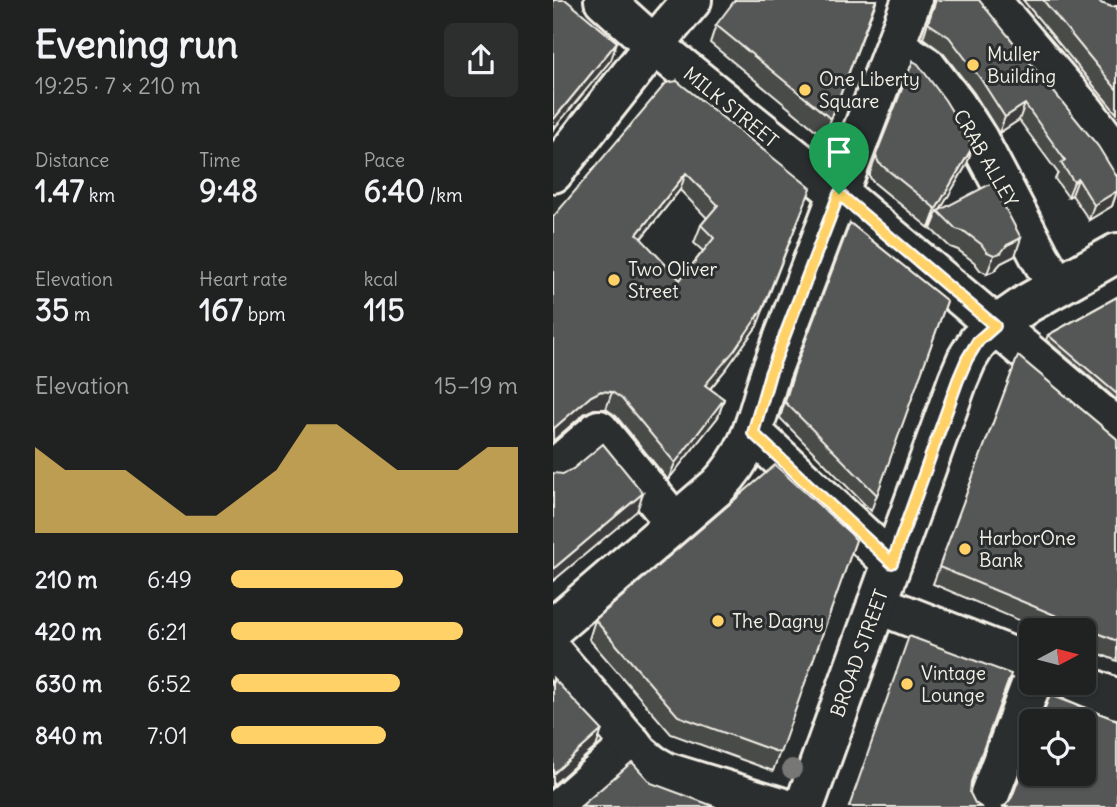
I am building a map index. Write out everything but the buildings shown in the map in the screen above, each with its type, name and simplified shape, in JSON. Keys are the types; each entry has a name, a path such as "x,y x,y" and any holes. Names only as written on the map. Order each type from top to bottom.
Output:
{"street":[{"name":"MILK STREET","path":"604,0 654,45 839,194 1117,428"},
{"path":"553,173 692,0"},
{"path":"553,628 718,486 733,471 744,453 753,433 770,374 912,0"},
{"path":"990,0 1086,113 1117,155"},
{"name":"CRAB ALLEY","path":"895,46 926,66 956,106 978,139 1057,286"},
{"name":"BROAD STREET","path":"804,807 967,359 978,341 995,326 1057,286 1117,253"},
{"path":"553,470 599,430 675,523"},
{"path":"753,433 892,563"},
{"path":"877,604 1019,659"},
{"path":"553,653 640,754 652,764 666,772 781,807"},
{"path":"1096,690 1117,699"},
{"path":"985,807 1027,695"},
{"path":"561,807 632,744"}],"place":[{"name":"Muller Building","path":"973,65"},
{"name":"One Liberty Square","path":"805,90"},
{"name":"Two Oliver Street","path":"614,280"},
{"name":"HarborOne Bank","path":"965,549"},
{"name":"The Dagny","path":"718,621"},
{"name":"Vintage Lounge","path":"907,684"}],"route":[{"path":"839,194 995,326 978,341 967,359 892,563 753,433 770,374 839,194"}]}
